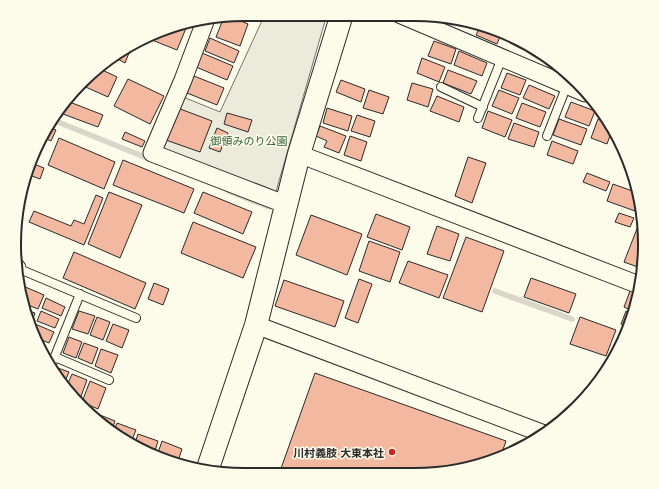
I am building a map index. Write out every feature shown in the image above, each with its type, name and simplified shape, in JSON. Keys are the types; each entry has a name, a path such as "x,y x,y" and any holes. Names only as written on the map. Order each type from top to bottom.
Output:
{"street":[{"path":"209,465 256,325 299,154 340,21"},
{"path":"415,21 576,89"},
{"path":"204,25 183,80 152,153 287,205"},
{"path":"299,154 635,283"},
{"path":"256,325 537,431"}],"lane":[{"path":"478,118 502,58"},
{"path":"547,136 567,85"},
{"path":"441,87 483,106"},
{"path":"23,271 136,318"},
{"path":"54,360 80,294"},
{"path":"55,357 109,380"}],"green space":[{"name":"御領みのり公園","path":"262,21 325,21 275,195 161,150 183,97 220,112"}],"building":[{"path":"241,21 248,24 240,46 216,37 222,22"},
{"path":"186,29 177,50 153,41"},
{"path":"478,31 499,38 497,44 476,35"},
{"path":"210,38 239,51 234,63 205,51"},
{"path":"434,41 456,49 451,64 428,56"},
{"path":"459,51 487,63 482,76 454,65"},
{"path":"202,53 233,66 227,80 196,67"},
{"path":"129,54 125,63 119,60"},
{"path":"422,58 445,67 439,82 417,73"},
{"path":"448,70 477,81 471,94 443,83"},
{"path":"104,71 117,77 108,97 85,87"},
{"path":"507,73 526,80 520,95 501,88"},
{"path":"194,76 224,88 217,105 187,93"},
{"path":"128,79 164,96 150,124 114,106"},
{"path":"341,80 365,89 361,102 336,92"},
{"path":"412,83 433,89 428,107 407,100"},
{"path":"529,85 555,96 549,109 523,98"},
{"path":"369,90 389,97 383,114 363,108"},
{"path":"499,90 519,98 512,114 492,106"},
{"path":"437,96 464,107 459,122 430,111"},
{"path":"571,102 595,112 589,126 565,117"},
{"path":"71,103 103,115 98,127 63,114"},
{"path":"522,103 546,112 540,127 516,118"},
{"path":"175,107 212,121 200,152 163,139"},
{"path":"327,108 352,116 348,131 323,123"},
{"path":"488,111 512,120 505,137 482,128"},
{"path":"227,113 252,120 248,132 224,124"},
{"path":"357,115 375,121 370,137 351,131"},
{"path":"559,119 587,129 581,145 553,135"},
{"path":"598,119 610,136 607,144 591,138"},
{"path":"514,123 539,132 534,147 508,139"},
{"path":"320,126 346,136 339,153 324,147 327,141 316,136"},
{"path":"217,128 228,133 220,152 209,148"},
{"path":"53,129 56,130 51,141 48,139"},
{"path":"125,132 145,141 142,147 122,139"},
{"path":"350,136 367,142 361,161 344,155"},
{"path":"59,138 115,162 104,189 48,165"},
{"path":"552,141 578,151 573,164 547,155"},
{"path":"468,157 486,163 472,203 455,196"},
{"path":"123,160 194,189 184,213 113,185"},
{"path":"36,165 44,168 40,179 32,176"},
{"path":"587,173 610,182 606,191 583,182"},
{"path":"613,184 631,190 635,211 607,201"},
{"path":"109,192 142,205 120,258 88,244"},
{"path":"203,192 252,212 243,234 194,213"},
{"path":"96,195 103,198 84,245 29,222 34,211 71,226 74,220 84,224"},
{"path":"619,213 634,218 630,227 615,222"},
{"path":"376,214 410,227 402,250 367,237"},
{"path":"311,215 362,234 347,275 296,255"},
{"path":"193,222 256,247 243,278 181,253"},
{"path":"437,226 459,234 450,261 427,254"},
{"path":"638,227 637,267 624,262"},
{"path":"466,237 504,251 482,312 443,298"},
{"path":"369,241 400,252 390,282 359,271"},
{"path":"74,252 146,283 135,309 63,278"},
{"path":"408,261 448,275 439,298 399,283"},
{"path":"531,278 576,294 569,313 524,297"},
{"path":"359,279 372,284 358,323 345,318"},
{"path":"284,280 344,301 335,327 275,306"},
{"path":"154,283 169,289 163,305 148,299"},
{"path":"25,287 44,295 38,309 30,306"},
{"path":"630,291 633,292 628,309 624,307"},
{"path":"46,298 65,307 61,316 42,308"},
{"path":"41,311 59,319 55,328 37,321"},
{"path":"79,311 95,316 88,334 72,329"},
{"path":"626,311 627,312 623,325 621,324"},
{"path":"97,317 110,322 103,340 90,335"},
{"path":"580,317 616,330 606,356 570,344"},
{"path":"36,324 54,332 49,343 43,340"},
{"path":"113,324 129,330 122,348 106,341"},
{"path":"69,337 82,342 76,358 63,353"},
{"path":"84,343 98,348 92,364 78,358"},
{"path":"101,349 118,355 111,373 95,366"},
{"path":"59,368 69,372 66,379"},
{"path":"315,373 506,441 503,450 486,456 458,464 429,468 281,468"},
{"path":"72,374 87,380 81,397 76,392 68,383"},
{"path":"90,381 106,388 98,409 88,404 83,400"},
{"path":"100,415 115,421 113,426 108,422"},
{"path":"117,423 136,430 133,438 116,427"},
{"path":"138,434 158,441 155,449 136,440"},
{"path":"162,441 182,449 179,458 159,451"}],"waterway":[{"path":"58,122 152,160"},
{"path":"228,191 269,207"},
{"path":"495,291 572,319"}],"place":[{"name":"川村義肢 大東本社","path":"392,452"}]}
